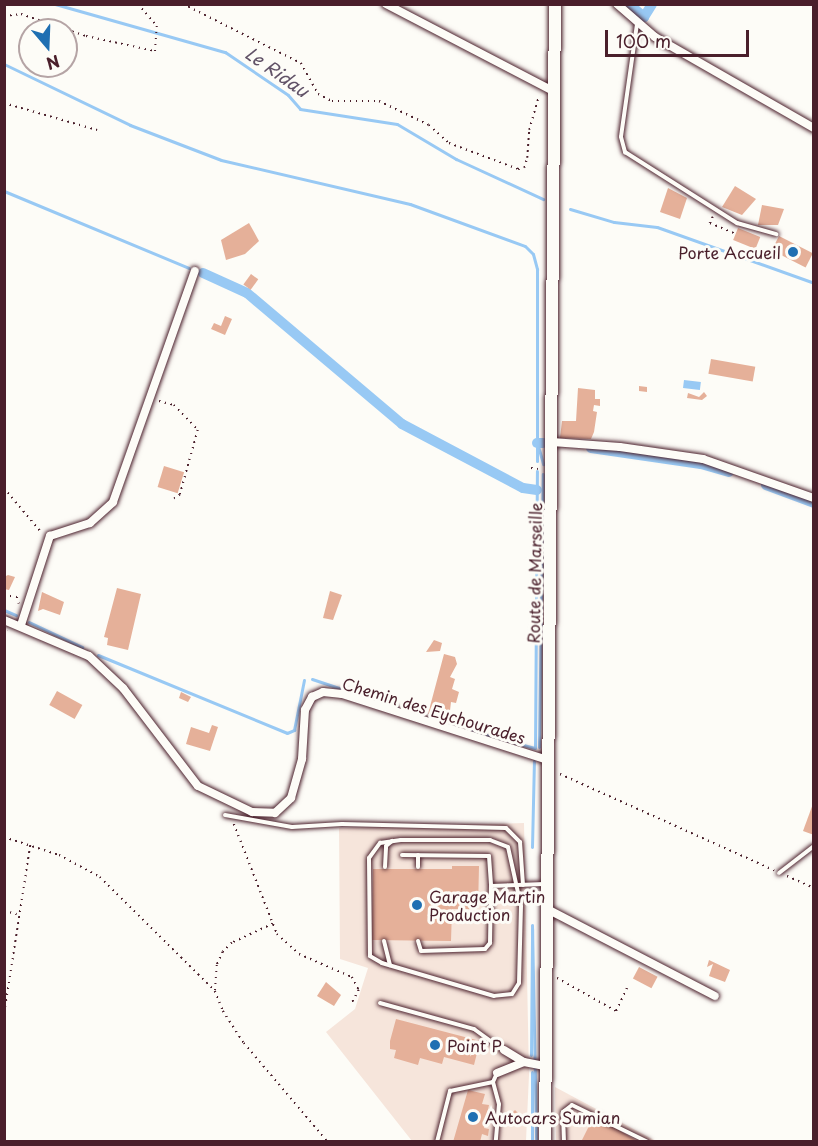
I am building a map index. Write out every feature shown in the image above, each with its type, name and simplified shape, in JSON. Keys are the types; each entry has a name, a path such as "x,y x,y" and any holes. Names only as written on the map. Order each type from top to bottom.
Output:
{"main road":[{"name":"Route de Marseille","path":"545,1142 555,4"}],"street":[{"path":"386,4 555,92"},
{"path":"617,4 637,24 813,128"},
{"path":"4,620 21,625 47,540 54,533 97,519 113,502 195,271"},
{"path":"552,442 609,445 703,459 813,498"},
{"name":"Chemin des Eychourades","path":"21,625 89,656 123,688 198,786 252,812 275,813 291,798 302,759 305,710 312,697 323,692 342,694 548,765"},
{"path":"547,909 715,996"},
{"path":"504,1050 524,1062 545,1066"},
{"path":"497,1073 524,1062"}],"lane":[{"path":"637,24 621,137 625,152 737,223 776,234"},
{"path":"225,815 291,827 342,824 506,828 520,842 523,885"},
{"path":"385,867 386,846 396,840"},
{"path":"396,840 503,842 510,853 515,885 521,906 520,976 519,986 512,994 494,996 372,958 368,949 368,867 376,846 396,840"},
{"path":"779,873 813,846"},
{"path":"402,855 489,855 491,886 487,948 422,951 418,941"},
{"path":"418,855 418,867"},
{"path":"491,886 547,884"},
{"path":"384,941 390,965"},
{"path":"380,1003 474,1029 504,1050"},
{"path":"496,1142 499,1104 493,1082 497,1073"},
{"path":"437,1142 452,1089 493,1082"},
{"path":"564,1142 563,1112 572,1105 648,1142"}],"path":[{"path":"138,4 157,26 155,55"},
{"path":"183,4 301,63 318,94 332,101 379,101 429,125 449,143 518,169 524,168 527,158 529,130 542,85"},
{"path":"4,16 21,14 86,36 155,51"},
{"path":"4,102 97,130"},
{"path":"148,406 166,401 191,418 198,430 180,495 174,499"},
{"path":"4,488 47,540"},
{"path":"4,595 16,597 23,616"},
{"path":"548,765 813,888"},
{"path":"225,815 241,835 273,924 290,948 352,977 359,990 352,1003"},
{"path":"4,837 59,855 114,888 215,991 223,1011 244,1043 328,1142"},
{"path":"4,1013 17,914 30,845"},
{"path":"4,910 17,914"},
{"path":"215,991 217,965 223,952 232,944 273,924"},
{"path":"546,972 616,1011 628,985"}],"shaded area":[{"path":"524,823 529,1075 526,1141 412,1141 326,1032 355,1009 368,968 340,959 339,828"},
{"path":"555,1087 656,1141 556,1141"}],"water":[{"path":"684,380 701,382 700,390 683,388"}],"building":[{"name":"Porte Accueil","path":"735,186 756,199 742,215 722,207"},
{"name":"Porte Accueil","path":"668,188 687,198 680,219 660,212"},
{"name":"Porte Accueil","path":"762,205 784,209 778,225 758,225"},
{"path":"249,223 259,241 245,254 226,260 221,240"},
{"name":"Porte Accueil","path":"738,228 760,237 755,249 733,240"},
{"name":"Porte Accueil","path":"779,236 813,253 806,268 772,250"},
{"path":"251,274 258,279 251,290 243,285"},
{"path":"225,316 232,319 225,335 211,329 214,323 221,326"},
{"path":"711,359 755,367 753,382 708,374"},
{"path":"639,386 647,387 647,392 639,391"},
{"path":"578,388 595,390 595,399 600,399 600,406 594,405 593,411 597,412 594,432 591,439 560,438 562,421 576,421"},
{"path":"704,392 707,396 702,400 687,398 688,393 699,397"},
{"path":"164,466 184,472 178,493 158,487"},
{"path":"8,575 15,577 9,590 4,589 4,577"},
{"path":"117,588 141,594 128,650 107,645 108,638 104,637"},
{"path":"330,591 342,595 333,620 323,618"},
{"path":"42,592 64,602 60,615 43,609 38,611"},
{"path":"434,640 442,643 440,651 426,652"},
{"path":"444,654 455,657 457,664 450,677 455,679 452,689 459,692 456,703 451,702 449,719 428,714"},
{"path":"57,691 82,705 75,719 49,705"},
{"path":"181,692 191,697 188,702 179,698"},
{"path":"212,725 218,727 210,751 186,744 191,727 209,733"},
{"path":"814,801 814,835 803,831"},
{"name":"Garage Martin Production","path":"452,866 479,866 478,909 452,909 451,941 372,940 373,869 452,869"},
{"path":"709,960 730,970 725,982 709,976 713,964 707,967"},
{"path":"639,967 658,977 651,988 633,978"},
{"path":"326,982 341,995 334,1006 317,996"},
{"name":"Point P","path":"396,1019 480,1041 474,1065 444,1057 442,1064 420,1058 418,1065 394,1058 396,1050 390,1049 390,1041"},
{"name":"Autocars Sumian","path":"468,1090 485,1094 482,1104 489,1105 484,1128 489,1129 488,1136 482,1134 480,1142 453,1142"},
{"path":"515,1110 522,1117 516,1123 509,1116"},
{"path":"594,1116 639,1142 581,1142"}],"waterway":[{"name":"Le Ridau","path":"55,4 225,52 288,95 300,109 397,124 456,159 543,199"},
{"path":"629,4 644,17 652,4"},
{"path":"4,64 130,125 221,160 410,204 525,246 533,254 537,269 537,461"},
{"path":"4,191 189,268"},
{"name":"Le Ridau","path":"570,209 614,222 657,227 814,283"},
{"path":"203,273 247,293 402,424 523,488 537,490"},
{"path":"537,443 543,443"},
{"path":"538,446 543,464"},
{"path":"591,448 701,464 729,472"},
{"path":"471,731 535,748 537,471"},
{"path":"539,747 543,474"},
{"path":"766,485 814,503"},
{"path":"4,610 16,615"},
{"path":"29,622 82,647"},
{"path":"98,655 287,733 294,730 304,680"},
{"path":"312,679 396,707"},
{"path":"532,847 534,761"},
{"path":"532,925 536,1142"},
{"path":"531,1055 532,929"},
{"path":"532,1072 532,1142"}],"place":[{"name":"Porte Accueil","path":"793,252"},
{"name":"Garage Martin Production","path":"417,905"},
{"name":"Point P","path":"435,1045"},
{"name":"Autocars Sumian","path":"473,1117"}]}
